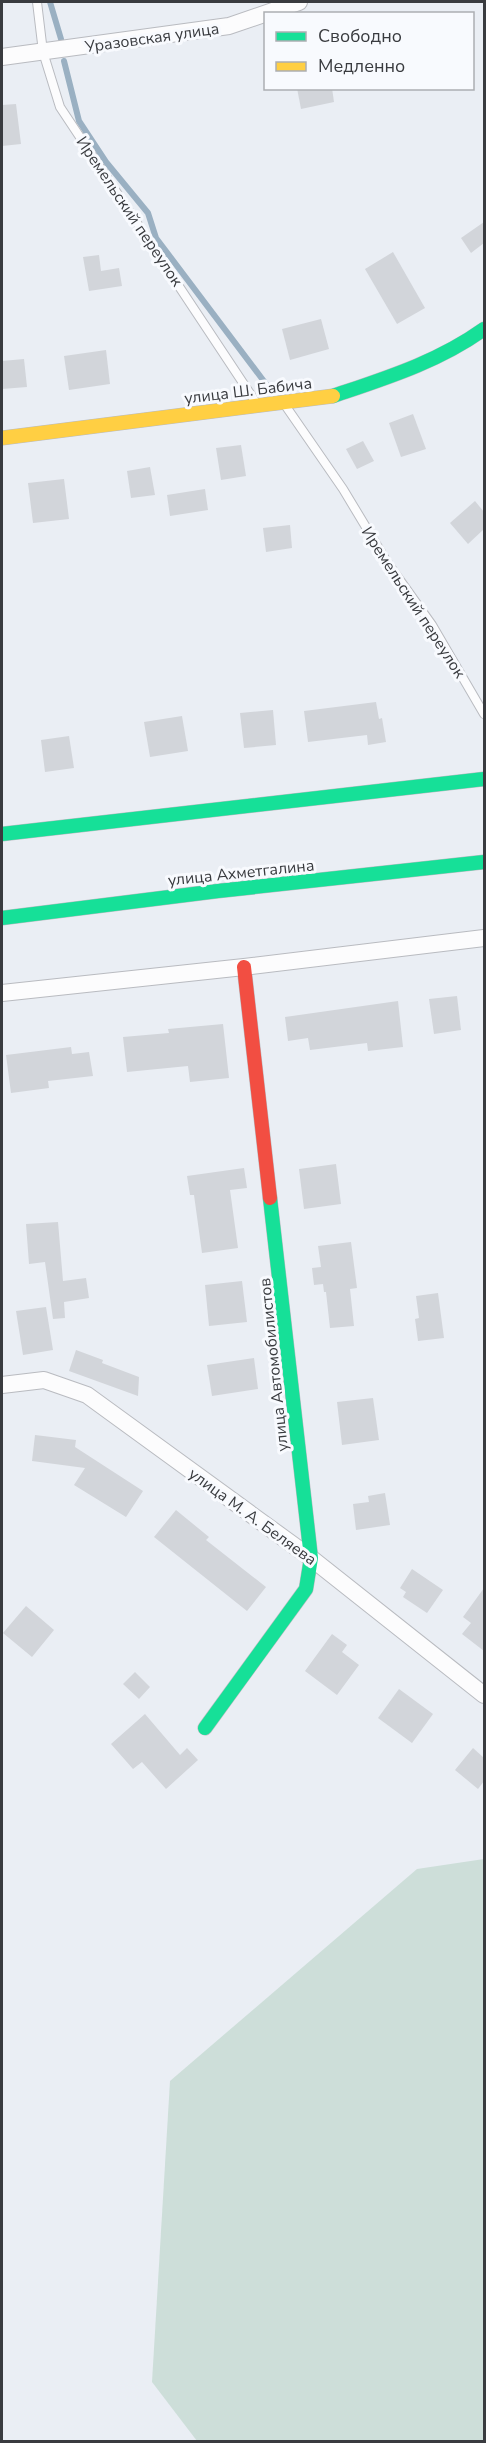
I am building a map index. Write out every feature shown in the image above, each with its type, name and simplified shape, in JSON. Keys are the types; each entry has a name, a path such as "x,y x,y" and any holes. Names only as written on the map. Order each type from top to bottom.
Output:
{"street":[{"name":"Уразовская улица","path":"271,12 299,2"},
{"name":"Уразовская улица","path":"2,57 229,27 264,14"},
{"name":"улица Ш. Бабича","path":"2,438 329,397 412,369 462,345 484,329"},
{"path":"2,834 484,779"},
{"name":"улица Ахметгалина","path":"2,918 218,891 484,862"},
{"path":"2,993 484,938"},
{"name":"улица Автомобилистов","path":"205,1728 306,1588 311,1558 244,967"},
{"name":"улица М. А. Беляева","path":"2,1385 44,1380 87,1395 311,1558 484,1695"}],"lane":[{"name":"Иремельский переулок","path":"37,2 43,52 60,107 258,405"},
{"name":"Иремельский переулок","path":"283,402 343,489 387,562 432,625 484,714"}],"shaded area":[{"path":"484,1859 484,2441 197,2441 152,2382 170,2081 417,1869"}],"building":[{"path":"297,90 332,90 334,102 301,109"},
{"path":"16,104 21,144 2,146 2,105"},
{"path":"484,222 484,243 471,253 461,238"},
{"path":"393,252 425,308 397,324 365,269"},
{"path":"99,255 101,271 119,268 122,286 89,291 83,257"},
{"path":"321,319 329,349 290,360 282,329"},
{"path":"106,350 110,384 69,390 64,356"},
{"path":"24,359 27,387 2,389 2,361"},
{"path":"413,414 426,449 401,457 389,423"},
{"path":"363,441 374,461 357,469 346,449"},
{"path":"241,445 246,476 221,480 216,448"},
{"path":"150,467 155,495 131,498 127,471"},
{"path":"64,479 69,519 33,523 28,483"},
{"path":"205,489 208,510 170,516 167,495"},
{"path":"475,501 484,512 484,529 468,544 450,523"},
{"path":"290,525 292,548 266,552 263,528"},
{"path":"376,702 379,719 382,718 386,742 368,745 367,735 308,742 304,711"},
{"path":"273,710 276,745 244,748 240,713"},
{"path":"182,716 188,751 150,757 144,722"},
{"path":"69,736 74,768 45,772 41,740"},
{"path":"457,996 461,1030 434,1034 429,999"},
{"path":"398,1001 403,1047 368,1051 367,1043 310,1050 308,1038 288,1041 285,1017"},
{"path":"223,1024 229,1078 190,1082 188,1066 127,1072 123,1037 169,1033 168,1029"},
{"path":"71,1047 72,1054 89,1052 93,1076 48,1081 49,1088 11,1093 6,1055"},
{"path":"336,1164 341,1204 304,1209 299,1169"},
{"path":"244,1168 247,1188 230,1190 238,1248 202,1253 194,1195 190,1195 187,1176"},
{"path":"58,1222 63,1281 86,1278 89,1298 64,1302 65,1318 53,1319 45,1262 29,1264 26,1224"},
{"path":"351,1242 357,1288 350,1289 354,1326 330,1328 326,1292 324,1292 323,1284 314,1285 312,1268 321,1267 318,1246"},
{"path":"242,1281 247,1322 209,1326 205,1285"},
{"path":"438,1293 444,1338 418,1341 415,1319 419,1318 416,1296"},
{"path":"46,1307 53,1350 23,1355 16,1311"},
{"path":"76,1350 139,1377 138,1396 69,1371"},
{"path":"254,1358 258,1389 212,1396 207,1365"},
{"path":"373,1398 379,1440 342,1445 337,1402"},
{"path":"35,1435 76,1440 75,1447 143,1491 126,1517 74,1485 85,1468 32,1461"},
{"path":"385,1493 390,1525 356,1530 353,1504 369,1502 368,1496"},
{"path":"176,1510 209,1537 206,1540 266,1587 247,1611 154,1537"},
{"path":"412,1569 443,1590 427,1613 403,1597 406,1592 400,1588"},
{"path":"484,1588 484,1651 462,1634 471,1623 463,1617"},
{"path":"26,1606 54,1630 32,1657 3,1633"},
{"path":"332,1634 347,1645 342,1652 359,1665 337,1695 305,1671"},
{"path":"135,1672 150,1687 139,1699 123,1684"},
{"path":"399,1689 433,1714 412,1743 378,1718"},
{"path":"145,1714 180,1755 187,1748 198,1760 166,1789 142,1762 133,1769 111,1744"},
{"path":"473,1748 484,1758 484,1781 478,1789 455,1770"}],"waterway":[{"path":"50,2 61,39"},
{"path":"64,61 79,121 106,162 148,213 156,238 266,384"}],"traffic: fast":[{"path":"333,396 430,360 484,329"},
{"path":"2,834 484,779"},
{"path":"2,918 218,891 484,862"},
{"path":"205,1728 306,1589 311,1558 270,1198"}],"traffic: slow":[{"path":"2,438 333,396"}],"traffic: jam":[{"path":"244,967 270,1198"}]}
